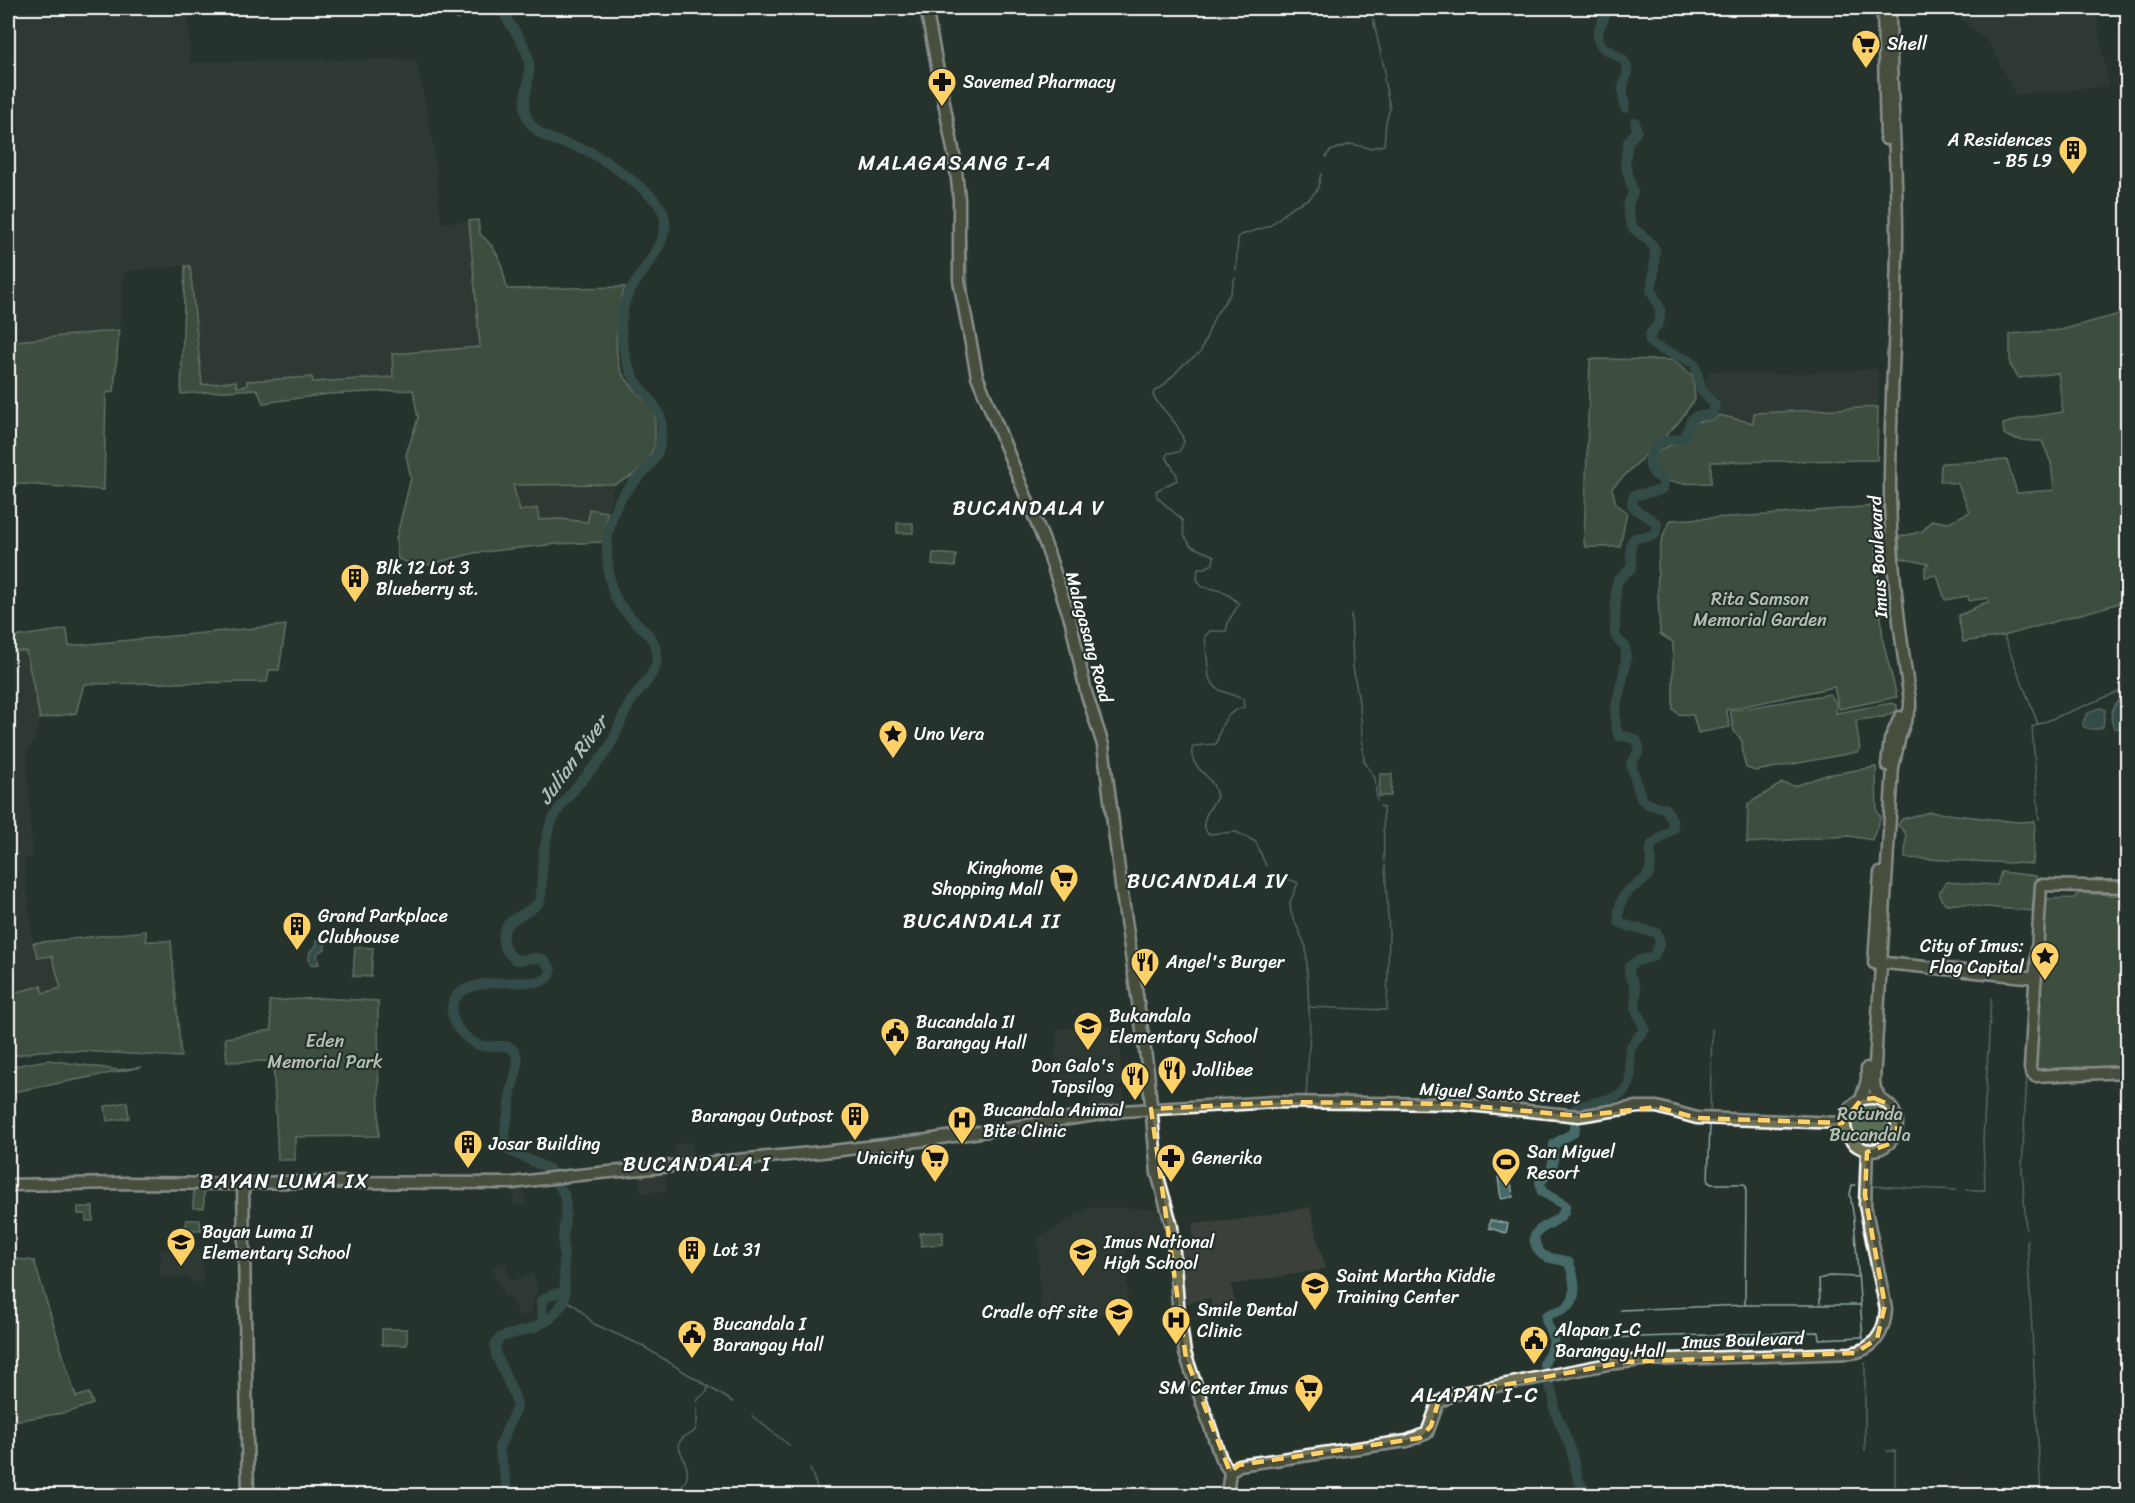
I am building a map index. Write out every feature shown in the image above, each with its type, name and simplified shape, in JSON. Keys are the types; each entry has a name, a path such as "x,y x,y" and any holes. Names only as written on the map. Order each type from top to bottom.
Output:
{"main road":[{"name":"Malagasang Road","path":"926,8 955,160 959,199 959,280 969,341 977,376 1046,546 1071,622 1090,705 1103,745 1150,1089 1157,1173 1171,1223 1177,1295 1186,1358 1221,1459 1230,1472"},
{"name":"Imus Boulevard","path":"1861,1100 1867,1080 1877,962 1885,920 1893,766 1910,708 1894,620 1883,483 1890,234 1882,8"},
{"name":"Imus Boulevard","path":"1890,8 1897,234 1890,483 1894,620"},
{"path":"2127,888 2041,885 2030,1068 2033,1075 2127,1072"},
{"path":"1877,962 2036,978"},
{"name":"Imus Boulevard","path":"1877,962 1874,1081 1875,1089 1881,1100"},
{"path":"1133,1110 1145,1102 1150,1089"},
{"path":"1874,1098 1881,1100 1894,1111 1897,1118 1897,1130 1889,1144 1878,1150 1867,1151 1852,1143 1846,1133 1844,1123 1848,1110 1861,1100 1874,1098"},
{"name":"Miguel Santo Street","path":"8,1185 512,1183 946,1138 1133,1110 1274,1102 1459,1104 1576,1116 1660,1107 1697,1119 1844,1123"},
{"name":"Imus Boulevard","path":"1230,1472 1234,1467 1244,1464 1413,1440 1427,1433 1438,1403 1451,1395 1598,1366 1641,1360 1851,1353 1866,1349 1875,1342 1880,1334 1886,1309 1865,1204 1867,1151"},
{"path":"243,1202 252,1190 264,1183"},
{"path":"243,1184 248,1496"},
{"path":"1230,1472 1228,1486 1232,1496"}],"highlighted area":[{"path":"1874,1098 1888,1104 1897,1118 1897,1130 1889,1144 1867,1152 1865,1195 1885,1305 1877,1339 1855,1353 1625,1362 1451,1395 1438,1403 1431,1426 1420,1438 1239,1465 1230,1472 1186,1358 1151,1109 1286,1102 1452,1104 1579,1116 1657,1107 1697,1118 1842,1123 1861,1100"}],"shaded area":[{"path":"8,8 189,8 189,62 416,59 434,148 441,223 478,220 480,234 493,244 502,265 507,289 625,287 619,303 616,333 619,361 622,374 634,387 656,427 655,444 648,462 632,476 615,484 604,523 603,542 557,544 474,553 420,567 398,559 396,539 411,478 406,455 418,418 413,390 329,394 263,403 257,389 181,394 185,266 124,271 119,330 8,342"},
{"path":"1671,8 1746,8 1745,14"},
{"path":"1957,8 2100,8 2098,28 2109,86 2015,95 1991,45 1961,20"},
{"path":"1878,369 1878,407 1755,413 1754,423 1719,415 1719,401 1705,384 1710,371 1779,374"},
{"path":"26,650 40,722 34,741 25,756 27,758 32,856 24,859 33,943 38,958 52,955 71,1027 70,1051 38,1051 8,1057 8,651"},
{"name":"Bukandala Elementary School","path":"1119,1026 1122,1086 1053,1095 1057,1029"},
{"path":"1123,1089 1127,1106 1090,1112 1088,1093"},
{"path":"692,1142 693,1160 676,1162 675,1144"},
{"path":"665,1171 667,1191 641,1193 638,1174"},
{"path":"515,1188 524,1188 526,1205 514,1207 513,1191"},
{"name":"Imus National High School","path":"1091,1207 1157,1209 1167,1231 1168,1244 1126,1247 1128,1308 1075,1320 1041,1322 1038,1237"},
{"path":"1310,1207 1325,1269 1231,1285 1235,1304 1211,1307 1211,1298 1182,1304 1176,1248 1192,1246 1193,1223 1232,1221"},
{"name":"Bayan Luma II Elementary School","path":"202,1248 203,1282 192,1282 187,1277 160,1276 161,1250"},
{"path":"505,1262 512,1281 533,1274 538,1287 531,1314 519,1318 510,1295 504,1297 492,1266"}],"green space":[{"path":"443,8 465,8 468,13 457,20"},
{"path":"478,220 480,234 492,246 499,259 507,289 625,287 618,319 616,345 620,368 631,385 655,412 655,444 648,462 632,476 615,484 513,485 520,511 537,508 539,520 560,519 588,522 589,509 607,512 603,542 557,544 474,553 420,567 398,559 396,539 411,478 406,455 418,418 413,390 329,394 263,403 257,389 181,394 185,266 190,266 202,385 236,381 237,387 247,386 247,381 312,377 313,382 393,377 392,354 480,347 469,221"},
{"path":"2127,312 2127,601 2004,636 1963,642 1958,615 1988,602 1988,598 1969,601 1968,596 1945,600 1937,575 1925,577 1928,564 1900,558 1899,537 1923,531 1932,520 1947,523 1970,512 1958,484 1940,481 1943,463 2007,460 2017,493 2054,490 2051,463 2042,441 2008,436 2004,434 2003,424 2023,418 2063,412 2058,373 2019,378 2010,365 2010,334 2061,330"},
{"path":"119,330 114,392 106,393 104,490 8,483 8,342"},
{"path":"1590,359 1673,360 1693,376 1695,399 1678,423 1612,488 1616,504 1627,512 1620,547 1585,547 1584,541"},
{"path":"1878,407 1877,460 1711,462 1711,483 1683,483 1666,480 1656,473 1652,463 1657,453 1684,442 1690,433 1691,422 1714,420 1719,415 1753,423 1754,413"},
{"name":"Rita Samson Memorial Garden","path":"1873,506 1883,641 1897,697 1839,709 1834,687 1726,710 1730,727 1698,733 1693,715 1678,714 1673,709 1673,642 1660,634 1658,560 1665,532 1671,520"},
{"path":"897,523 913,523 913,533 897,533"},
{"path":"933,553 956,555 955,567 932,565"},
{"path":"286,625 279,670 269,670 267,682 84,684 76,713 40,719 26,651 8,651 8,638 67,629 69,646"},
{"path":"1830,694 1836,703 1836,713 1892,703 1897,705 1897,711 1883,717 1856,722 1860,750 1857,752 1756,771 1746,768 1742,741 1734,731 1730,711"},
{"path":"1876,767 1877,812 1881,817 1872,840 1849,836 1747,843 1748,804 1782,783 1795,786 1826,775"},
{"path":"1380,774 1392,774 1391,796 1379,796"},
{"path":"1930,812 2017,822 2035,821 2033,864 1905,858 1906,834 1898,825 1902,819"},
{"path":"2001,872 2036,876 2032,911 1971,904 1946,904 1941,899 1939,892 1946,882 1997,885"},
{"path":"2080,893 2127,896 2127,1070 2035,1072 2045,899 2074,898"},
{"path":"146,931 146,941 171,941 181,1057 63,1050 38,1051 8,1057 8,977 13,993 41,986 43,993 61,988 52,956 38,958 33,943"},
{"path":"355,947 373,948 371,977 353,976"},
{"name":"Eden Memorial Park","path":"320,998 378,1001 379,1136 295,1137 295,1160 278,1160 273,1061 227,1062 225,1038 272,1030 269,1001"},
{"path":"48,1060 118,1070 142,1067 8,1093 8,1067"},
{"path":"127,1102 129,1118 107,1121 105,1106"},
{"name":"Rotunda Bucandala","path":"1870,1102 1885,1109 1892,1124 1885,1139 1870,1146 1855,1139 1848,1124 1855,1109"},
{"path":"194,1187 204,1187 204,1208 193,1208"},
{"path":"78,1207 93,1207 93,1221 86,1221 86,1214 78,1214"},
{"path":"186,1220 200,1220 201,1230 186,1230"},
{"path":"943,1232 943,1244 921,1246 920,1233"},
{"path":"8,1258 34,1261 76,1397 89,1393 93,1404 69,1412 8,1422"},
{"path":"382,1329 407,1329 407,1345 382,1345"}],"water":[{"path":"2127,695 2127,729 2114,728 2111,718 2113,709 2118,701"},
{"path":"2101,708 2105,710 2103,727 2093,729 2083,726 2088,714"},
{"path":"321,940 325,944 325,949 317,956 319,964 311,965 310,951 317,945 316,941"},
{"name":"San Miguel Resort","path":"1510,1175 1513,1197 1501,1199 1498,1177"},
{"path":"1490,1220 1508,1224 1506,1233 1489,1228"}],"waterway":[{"name":"Julian River","path":"501,8 528,55 529,72 525,105 529,121 535,129 554,140 588,151 629,178 651,196 663,212 665,223 664,234 659,246 626,299 621,327 624,351 629,366 640,387 659,412 662,434 653,461 618,502 608,533 607,544 609,574 614,595 621,607 655,644 656,664 651,675 627,708 608,749 554,817 545,845 539,902 535,907 513,920 505,929 503,943 510,955 516,960 538,958 544,960 551,969 550,976 540,982 483,984 459,994 453,1004 455,1023 468,1039 482,1046 512,1048 515,1052 517,1067 506,1126 507,1146 510,1151 549,1169 564,1194 566,1206 563,1240 565,1296 563,1303 550,1319 533,1328 501,1337 495,1344 496,1355 517,1406 499,1448 508,1491 507,1496"},
{"path":"932,8 933,18"},
{"path":"1608,8 1598,40 1605,49 1620,57 1627,67 1623,89 1625,108"},
{"path":"1326,157 1330,151 1351,144 1370,148 1384,145 1390,108 1384,80 1385,72 1373,19"},
{"path":"1544,1364 1554,1341 1546,1316 1569,1305 1574,1288 1569,1263 1545,1256 1539,1251 1535,1242 1535,1235 1539,1230 1559,1218 1564,1212 1565,1205 1542,1192 1540,1182 1552,1168 1554,1144 1573,1133 1575,1129 1576,1109 1615,1097 1629,1084 1631,1047 1645,1029 1635,1008 1636,993 1629,974 1629,967 1635,962 1654,956 1660,942 1657,933 1619,922 1620,908 1622,899 1628,891 1648,876 1652,844 1673,829 1672,819 1665,808 1649,804 1641,798 1631,764 1639,751 1638,745 1636,740 1619,736 1616,725 1615,714 1626,657 1625,646 1615,634 1616,587 1618,580 1632,567 1631,551 1634,539 1655,534 1657,524 1632,504 1635,495 1663,488 1664,481 1654,474 1650,467 1650,458 1654,450 1664,441 1684,438 1692,419 1697,416 1712,415 1715,405 1701,389 1695,364 1657,348 1650,341 1650,335 1660,317 1660,309 1651,290 1655,249 1633,228 1629,218 1628,205 1633,192 1625,163 1628,142 1637,131 1635,122"},
{"path":"1236,270 1238,238 1270,226 1292,207 1310,198 1317,190 1321,174"},
{"path":"964,208 969,304"},
{"path":"1235,278 1230,294 1215,316 1200,353 1184,364 1154,392 1153,396 1175,423 1184,442 1179,452 1168,453 1166,457 1177,475 1177,480 1156,491 1157,497 1182,520 1184,535 1191,546 1214,556 1213,564 1205,568 1198,568 1197,579 1202,587 1222,592 1239,604 1229,620 1226,631 1210,631 1205,636 1209,678 1217,689 1243,699 1244,707 1227,717 1216,744 1193,746 1194,762 1213,785 1217,797 1206,815 1205,829 1208,834 1236,832 1256,842 1266,866"},
{"path":"1351,614 1353,667 1360,708 1364,761 1375,778 1377,800"},
{"path":"2004,636 2038,724"},
{"path":"2039,819 2032,727 2128,688"},
{"path":"1380,806 1383,807 1384,861"},
{"path":"1309,1007 1387,1010 1389,933 1385,865"},
{"path":"1270,874 1298,883 1290,902 1291,913 1306,947 1310,1031 1306,1098"},
{"path":"1142,980 1147,1019"},
{"path":"1966,1190 1985,1190 1983,1140 1991,998"},
{"path":"1148,1025 1152,1042"},
{"path":"1710,1114 1712,1029"},
{"path":"2026,1229 2022,1168 2027,1074"},
{"path":"1710,1124 1708,1182 1746,1186 1745,1304"},
{"path":"1855,1185 1852,1185 1850,1194 1863,1339"},
{"path":"1873,1186 1956,1190"},
{"path":"2027,1240 2041,1496"},
{"path":"1820,1303 1819,1279 1829,1276 1858,1277"},
{"path":"543,1323 541,1301 552,1294 565,1292"},
{"path":"564,1299 577,1307 594,1324 641,1345 733,1402"},
{"path":"1620,1310 1745,1305 1861,1305"},
{"path":"1185,1312 1187,1321"},
{"path":"1188,1328 1191,1354"},
{"path":"1603,1338 1818,1332 1819,1339 1862,1337"},
{"path":"1865,1363 1865,1450"},
{"path":"1549,1384 1554,1397 1554,1409 1571,1449 1578,1480 1592,1496"},
{"path":"697,1402 707,1392 708,1386"},
{"path":"673,1496 685,1482 687,1476 678,1445 681,1439 694,1431 697,1409"},
{"path":"752,1416 789,1445"},
{"path":"1887,1451 1895,1451 1895,1496"},
{"path":"810,1468 820,1496"}],"place":[{"name":"Shell","path":"1866,70"},
{"name":"Savemed Pharmacy","path":"942,108"},
{"name":"A Residences - B5 L9","path":"2073,176"},
{"name":"Blk 12 Lot 3 Blueberry st.","path":"355,604"},
{"name":"Uno Vera","path":"893,760"},
{"name":"Kinghome Shopping Mall","path":"1064,904"},
{"name":"Grand Parkplace Clubhouse","path":"297,952"},
{"name":"City of Imus: Flag Capital","path":"2045,982"},
{"name":"Angel's Burger","path":"1145,988"},
{"name":"Bukandala Elementary School","path":"1088,1052"},
{"name":"Bucandala II Barangay Hall","path":"895,1058"},
{"name":"Jollibee","path":"1172,1096"},
{"name":"Don Galo's Tapsilog","path":"1135,1102"},
{"name":"Barangay Outpost","path":"855,1142"},
{"name":"Bucandala Animal Bite Clinic","path":"962,1146"},
{"name":"Josar Building","path":"468,1170"},
{"name":"Unicity","path":"935,1184"},
{"name":"Generika","path":"1171,1184"},
{"name":"San Miguel Resort","path":"1506,1188"},
{"name":"Bayan Luma II Elementary School","path":"181,1268"},
{"name":"Lot 31","path":"692,1276"},
{"name":"Imus National High School","path":"1083,1278"},
{"name":"Saint Martha Kiddie Training Center","path":"1315,1312"},
{"name":"Cradle off site","path":"1119,1338"},
{"name":"Smile Dental Clinic","path":"1176,1346"},
{"name":"Bucandala I Barangay Hall","path":"692,1360"},
{"name":"Alapan I-C Barangay Hall","path":"1534,1366"},
{"name":"SM Center Imus","path":"1309,1414"}],"district":[{"name":"MALAGASANG I-A","path":"955,163"},
{"name":"BUCANDALA V","path":"1029,508"},
{"name":"BUCANDALA IV","path":"1208,881"},
{"name":"BUCANDALA II","path":"982,921"},
{"name":"BUCANDALA I","path":"697,1164"},
{"name":"BAYAN LUMA IX","path":"285,1181"},
{"name":"ALAPAN I-C","path":"1475,1395"}]}
